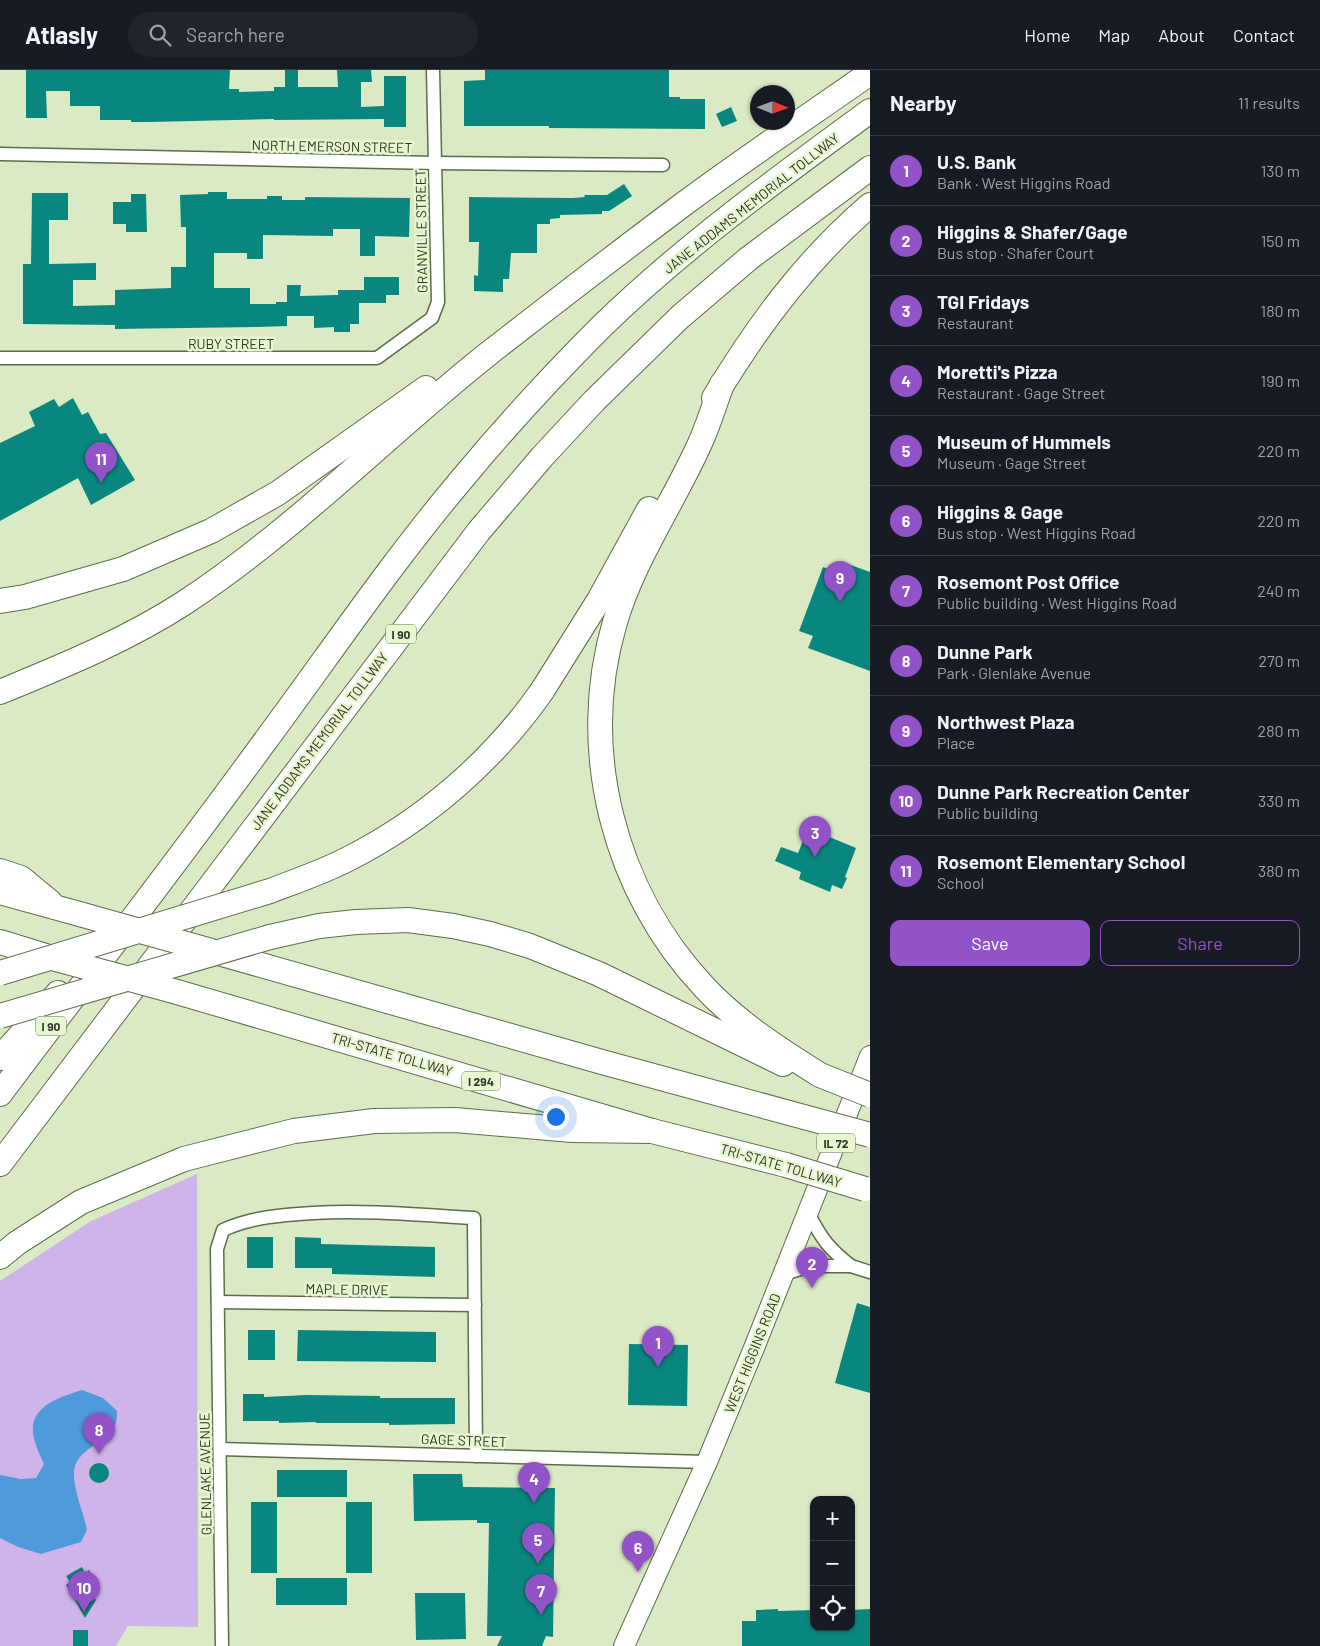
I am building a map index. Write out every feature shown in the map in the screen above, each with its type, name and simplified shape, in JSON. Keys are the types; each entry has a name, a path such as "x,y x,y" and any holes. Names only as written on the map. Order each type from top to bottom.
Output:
{"highway":[{"path":"0,692 62,667 117,641 184,603 268,543 487,355 683,205 870,73"},
{"name":"JANE ADDAMS MEMORIAL TOLLWAY","path":"0,1094 255,755 409,545 462,479 525,407 602,326 663,271 707,234 870,112"},
{"name":"JANE ADDAMS MEMORIAL TOLLWAY","path":"0,1164 479,531 542,457 594,401 680,317 748,258 870,168"},
{"path":"0,973 304,879 348,859 386,837 429,808 475,769 513,728 542,691 599,600 680,454 746,346 814,258 870,205"},
{"path":"0,601 25,597 123,570 211,531 278,493 444,376 487,355"},
{"path":"722,384 702,440 629,582 615,622 605,662 600,707 601,754 606,792 616,836 631,876 651,917 679,958 706,989 746,1025 820,1075"},
{"path":"0,871 20,878 57,908"},
{"path":"0,892 602,1062 870,1135"},
{"path":"0,1016 270,937 319,926 356,922 408,920 453,926 490,934 530,946 599,974 779,1063 820,1075 870,1094"},
{"name":"TRI-STATE TOLLWAY","path":"0,942 652,1131 786,1165 868,1190"},
{"path":"0,1058 64,986 102,958"},
{"path":"0,1257 17,1242 81,1202 184,1159 294,1131 374,1122 455,1120 572,1130 652,1131"}],"main road":[{"name":"WEST HIGGINS ROAD","path":"624,1646 707,1462 870,1056"}],"street":[{"name":"GRANVILLE STREET","path":"433,70 438,302"},
{"name":"NORTH EMERSON STREET","path":"0,154 663,166"},
{"name":"RUBY STREET","path":"0,358 377,358 432,318 438,302"},
{"name":"GLENLAKE AVENUE","path":"222,1646 217,1249 223,1230 241,1222 275,1215 352,1211 474,1218 475,1305"},
{"path":"808,1213 822,1239 836,1255 851,1266"},
{"path":"784,1274 810,1266 851,1266 870,1272"},
{"name":"MAPLE DRIVE","path":"218,1302 475,1305"},
{"path":"475,1305 476,1456"},
{"name":"GAGE STREET","path":"220,1448 707,1462"}],"shaded area":[{"path":"197,1174 198,1627 128,1626 116,1646 0,1646 0,1281 91,1221"}],"water":[{"path":"82,1390 103,1398 117,1411 116,1421 112,1430 84,1453 75,1467 76,1488 87,1530 81,1542 41,1554 18,1547 0,1538 0,1475 21,1479 36,1478 44,1464 35,1442 33,1430 34,1421 38,1413 53,1401"}],"building":[{"path":"26,70 230,70 229,89 239,89 239,92 274,91 274,87 285,87 285,70 298,70 298,87 338,87 337,70 371,70 372,82 361,82 361,107 384,106 384,76 406,76 406,127 384,127 384,119 150,122 100,120 100,106 70,106 70,91 46,91 47,118 26,118"},
{"path":"485,70 669,70 669,97 705,99 705,129 464,126 464,81 485,80"},
{"path":"731,107 737,121 722,127 716,114"},
{"path":"624,184 632,196 609,211 602,211 602,214 560,215 560,218 550,219 550,224 537,224 537,253 511,253 509,279 503,279 503,292 474,291 474,275 478,276 479,242 469,242 469,197 585,197 584,195 607,195"},
{"path":"208,192 227,192 227,199 267,199 267,196 282,196 282,200 305,200 305,197 410,198 409,237 375,236 375,256 360,256 360,229 333,229 333,236 263,235 263,259 247,259 247,253 214,253 214,288 250,288 250,304 287,302 287,285 301,285 300,296 338,295 338,290 364,290 364,277 399,277 399,295 386,295 386,303 359,303 359,324 350,324 350,332 334,332 334,327 314,328 314,316 287,316 287,326 258,327 115,329 115,325 23,324 23,264 31,264 32,193 68,193 68,220 49,220 49,264 96,263 96,280 73,280 73,306 115,305 115,290 171,288 171,267 186,267 186,227 181,227 180,195 208,194"},
{"path":"131,194 146,194 147,232 126,232 126,224 113,224 113,202 131,202"},
{"path":"73,398 82,415 88,412 100,434 106,433 135,480 91,505 78,478 0,521 0,443 35,426 29,412 54,399 59,407"},
{"path":"840,561 870,572 870,671 808,648 813,636 799,631 823,567 836,572"},
{"path":"808,828 856,848 842,889 832,885 830,892 799,879 801,872 775,861 781,847 798,853"},
{"path":"247,1237 273,1237 273,1268 247,1268"},
{"path":"295,1237 321,1238 321,1244 435,1247 435,1277 332,1274 332,1268 295,1268"},
{"path":"857,1303 870,1307 870,1393 835,1383"},
{"path":"248,1330 275,1330 275,1360 248,1360"},
{"path":"298,1330 436,1332 436,1362 297,1361"},
{"path":"629,1344 688,1345 687,1406 628,1405"},
{"path":"243,1394 264,1394 264,1397 307,1395 380,1396 380,1398 455,1398 455,1424 389,1425 389,1423 279,1423 279,1421 243,1421"},
{"path":"95,1463 103,1463 109,1469 109,1477 103,1483 95,1483 89,1477 89,1469"},
{"path":"277,1470 347,1470 347,1497 277,1497"},
{"path":"413,1474 462,1474 463,1487 555,1488 553,1637 546,1636 542,1646 497,1646 502,1636 487,1636 489,1523 477,1523 477,1520 414,1521"},
{"path":"251,1502 277,1502 277,1573 251,1573"},
{"path":"346,1502 372,1502 372,1573 346,1573"},
{"path":"82,1567 85,1573 89,1570 100,1590 92,1594 96,1600 85,1618 66,1585 70,1582 66,1576"},
{"path":"276,1578 347,1578 347,1605 276,1605"},
{"path":"415,1593 465,1593 466,1639 416,1640"},
{"path":"870,1609 870,1646 742,1646 742,1621 756,1621 756,1610 810,1610 810,1631 855,1631 855,1610"},
{"path":"73,1630 88,1630 88,1646 73,1646"}],"place":[{"name":"Rosemont Elementary School","path":"101,483"},
{"name":"Northwest Plaza","path":"840,602"},
{"name":"TGI Fridays","path":"815,857"},
{"name":"Higgins & Shafer/Gage","path":"812,1288"},
{"name":"U.S. Bank","path":"658,1367"},
{"name":"Dunne Park","path":"99,1454"},
{"name":"Moretti's Pizza","path":"534,1503"},
{"name":"Museum of Hummels","path":"538,1564"},
{"name":"Higgins & Gage","path":"638,1572"},
{"name":"Dunne Park Recreation Center","path":"84,1612"},
{"name":"Rosemont Post Office","path":"541,1615"}]}
